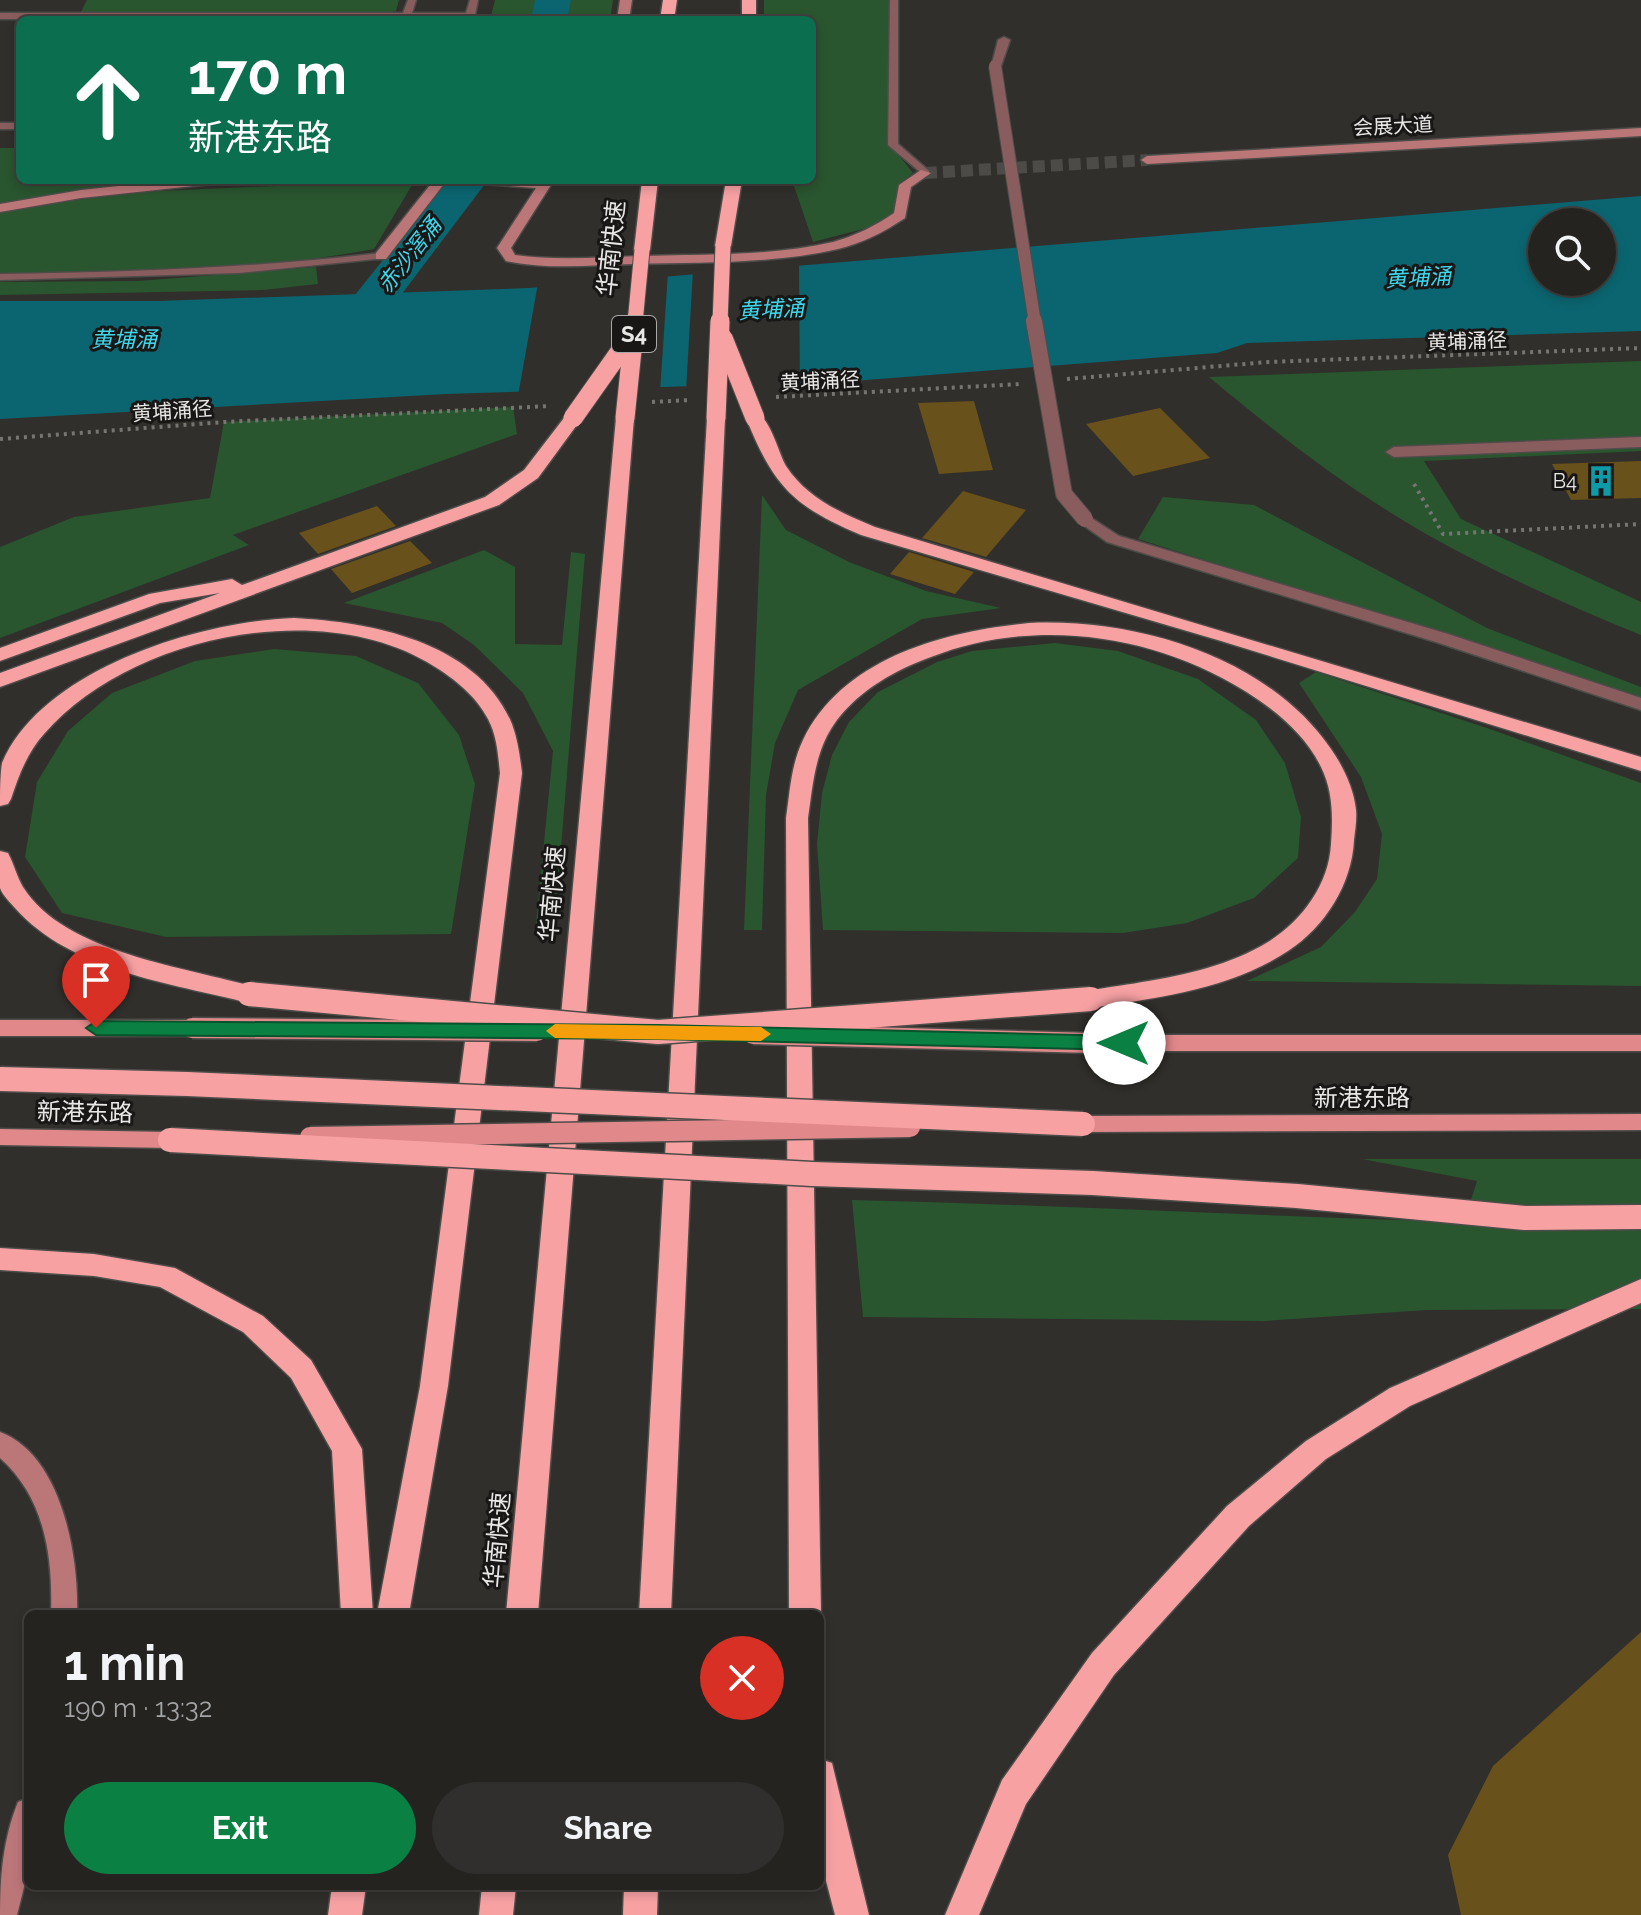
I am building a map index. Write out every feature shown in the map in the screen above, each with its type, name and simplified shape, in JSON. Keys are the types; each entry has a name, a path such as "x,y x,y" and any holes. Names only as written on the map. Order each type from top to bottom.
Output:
{"highway":[{"name":"华南快速","path":"522,1610 625,418 650,184"},
{"path":"655,1610 708,409 720,329 723,246 733,184"},
{"path":"720,329 779,474 809,502 836,517 868,531 1228,637 1641,764"},
{"path":"0,680 507,493 541,463 566,412 634,331"},
{"path":"0,655 156,598 215,586 266,583"},
{"path":"0,799 15,757 68,698 115,671 161,650 211,634 263,625 325,625 376,635 418,650 449,667 478,691 497,715 507,742 511,773 434,1386 394,1610"},
{"path":"0,859 14,891 34,916 58,934 131,963 249,994 658,1032 799,1021 1091,999 1173,987 1227,970 1278,947 1318,910 1338,871 1347,836 1344,802 1331,766 1314,738 1287,710 1254,685 1220,666 1168,646 1100,631 1039,629 982,635 932,648 885,668 849,693 822,724 806,763 797,818 799,1021 805,1610"},
{"path":"1228,637 1641,746"},
{"path":"0,1079 203,1085 1083,1124"},
{"path":"170,1140 812,1174 1093,1183 1297,1196 1525,1218 1641,1217"},
{"path":"0,1259 94,1265 165,1276 253,1324 301,1369 347,1449 357,1610"},
{"path":"962,1915 1014,1792 1103,1664 1238,1516 1316,1450 1400,1397 1641,1291"},
{"path":"824,1805 852,1915"},
{"path":"345,1915 348,1890"},
{"path":"496,1915 499,1890"},
{"path":"640,1915 641,1890"}],"main road":[{"path":"0,1028 658,1032 1093,1043 1641,1043"},
{"name":"新港东路","path":"0,1137 170,1140 1083,1124 1641,1122"}],"street":[{"path":"1004,40 995,66 1054,449 1064,494 1085,519 1113,539 1442,638 1641,704"},
{"name":"会展大道","path":"1147,160 1641,132"},
{"path":"545,184 504,248 511,258 536,262 689,258 826,248 885,228 900,215 900,200 905,185 925,173"},
{"path":"0,208 81,194 175,184"},
{"path":"381,256 438,184"},
{"path":"1394,452 1641,442"},
{"path":"0,1443 22,1458 53,1515 67,1579 64,1610"},
{"path":"3,1915 24,1828"}],"lane":[{"path":"407,16 412,0"},
{"path":"894,0 893,145 925,173"},
{"path":"0,16 15,12 67,12 202,16"},
{"path":"0,277 293,267 381,256"}],"path":[{"name":"黄埔涌径","path":"1063,380 1268,362 1641,348"},
{"name":"黄埔涌径","path":"762,398 1031,383"},
{"path":"652,402 708,409"},
{"name":"黄埔涌径","path":"0,439 224,422 566,412"},
{"path":"1414,484 1443,534 1641,524"}],"green space":[{"path":"87,0 399,0 396,11 392,12 81,12"},
{"path":"495,0 541,0 537,16 491,16"},
{"path":"566,0 613,0 611,16 563,16"},
{"path":"764,0 889,0 889,143 913,173 900,183 896,211 886,223 813,242 793,184 816,184 816,16 764,16"},
{"path":"0,148 16,148 16,184 156,184 0,204"},
{"path":"321,184 413,184 374,249 234,267 0,274 0,211 134,192"},
{"path":"316,267 318,284 263,290 0,295 0,282 138,281"},
{"path":"1641,361 1641,451 1424,461 1461,519 1641,602 1641,635 1505,575 1397,517 1314,460 1209,377"},
{"path":"513,407 517,434 233,535 249,545 0,638 0,547 74,517 210,498 224,422"},
{"path":"762,495 786,530 849,562 926,591 1001,608 922,619 798,690 775,743 766,795 762,930 744,930"},
{"path":"1163,497 1254,505 1487,628 1641,687 1641,698 1138,539"},
{"path":"484,550 515,567 515,644 562,645 571,552 585,554 554,933 535,934 553,751 523,693 474,645 442,623 344,603"},
{"path":"1055,643 1118,651 1198,679 1256,720 1285,763 1301,817 1298,858 1254,898 1187,923 1123,933 823,930 817,844 822,793 832,755 849,722 878,692 937,662 972,651"},
{"path":"274,649 356,656 418,683 459,735 475,784 451,934 166,937 62,913 25,857 37,782 68,731 112,693 195,661"},
{"path":"1316,672 1641,783 1641,986 1247,981 1321,947 1355,912 1377,879 1382,834 1361,777 1299,683"},
{"path":"1362,1159 1641,1159 1641,1309 1427,1310 1263,1321 863,1317 852,1200 1464,1222 1477,1181"}],"water":[{"name":"黄埔涌","path":"1641,196 1641,331 1247,343 1217,353 853,381 446,394 0,419 0,301 158,301 529,288"}],"pier":[{"path":"799,262 800,387 686,391 693,270"},
{"path":"668,272 660,392 518,396 538,283"}],"building":[{"path":"974,401 993,470 939,474 918,403"},
{"path":"1160,408 1210,458 1133,476 1086,424"},
{"name":"B4","path":"1641,461 1641,498 1571,500 1552,464"},
{"path":"963,491 1026,510 986,557 922,538"},
{"path":"377,506 396,526 318,554 299,533"},
{"path":"410,541 432,563 352,593 331,569"},
{"path":"909,552 974,572 955,594 890,574"},
{"path":"1641,1632 1641,1915 1461,1915 1448,1855 1493,1766"}],"waterway":[{"name":"赤沙滘涌","path":"550,16 553,0"},
{"name":"赤沙滘涌","path":"351,330 465,184"}],"tunnel":[{"path":"925,173 1147,160"}],"slow traffic":[{"path":"555,1031 761,1034"}],"place":[{"name":"B4","path":"1601,481"}],"route":[{"path":"96,1028 658,1032 1124,1043"}]}
